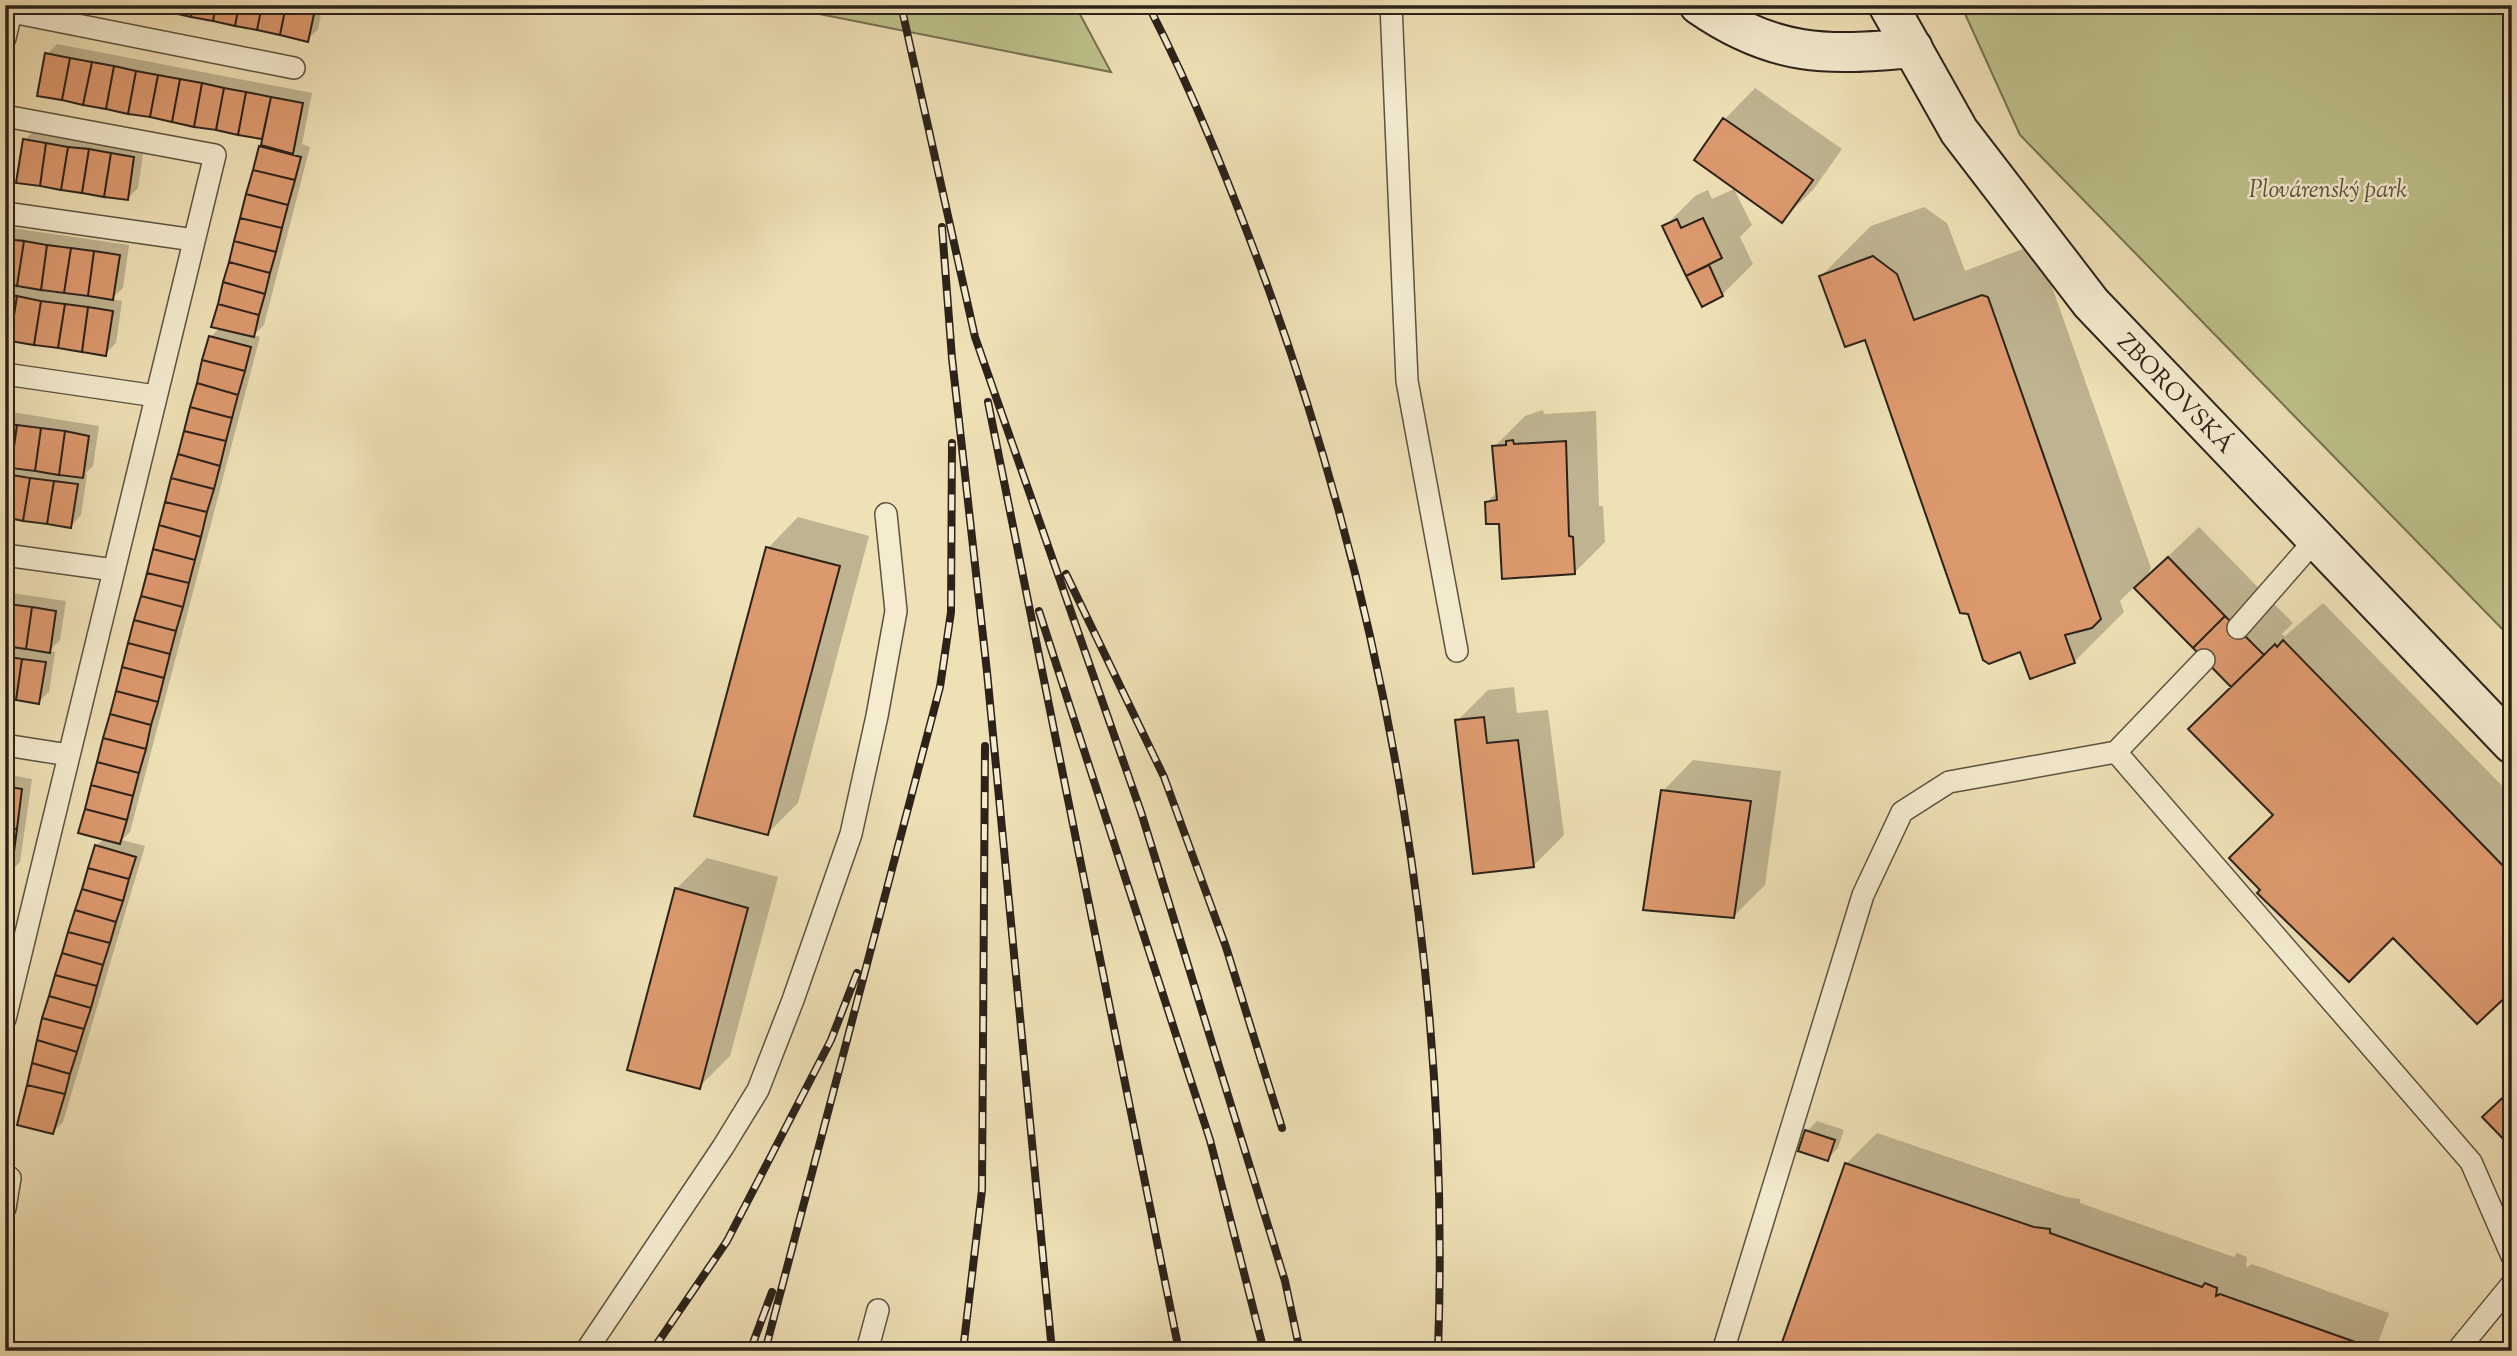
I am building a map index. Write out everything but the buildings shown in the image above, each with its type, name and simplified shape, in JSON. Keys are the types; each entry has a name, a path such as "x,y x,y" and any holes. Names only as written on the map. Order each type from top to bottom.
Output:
{"main road":[{"path":"1699,5 1732,26 1791,50 1847,54 1913,48"},
{"name":"ZBOROVSKÁ","path":"1888,5 1959,131 2091,303 2512,744"}],"lane":[{"path":"1391,5 1408,381 1457,651"},
{"path":"5,38 13,8 294,68"},
{"path":"5,116 215,155 69,755 14,941 5,1019"},
{"path":"5,213 194,240"},
{"path":"5,374 156,396"},
{"path":"586,1351 723,1147 758,1090 793,1000 851,834 877,716 896,611 886,514"},
{"path":"2238,628 2316,539"},
{"path":"5,555 114,570"},
{"path":"1723,1351 1863,895 1902,812 1950,782 2116,752 2204,660"},
{"path":"5,745 69,755"},
{"path":"2116,752 2472,1162 2503,1216 2512,1256"},
{"path":"5,1174 9,1178 5,1208"},
{"path":"2457,1351 2512,1284"},
{"path":"867,1351 878,1310"}],"green space":[{"path":"774,5 1075,5 1111,72"},
{"name":"Plovárenský park","path":"1961,5 2512,5 2512,639 2020,135"}],"railway":[{"path":"901,5 975,337 1141,812 1285,1281 1300,1351"},
{"path":"1148,5 1211,142 1266,282 1310,411 1347,542 1378,674 1403,808 1422,943 1434,1078 1439,1215 1438,1351"},
{"path":"942,227 952,358 987,672 1052,1351"},
{"path":"988,402 1179,1351"},
{"path":"765,1351 940,687 951,612 952,443"},
{"path":"1066,574 1164,777 1226,947 1282,1128"},
{"path":"1039,611 1210,1140 1264,1351"},
{"path":"963,1351 982,1190 985,746"},
{"path":"652,1351 727,1241 831,1040 857,973"},
{"path":"750,1351 772,1292"}]}
